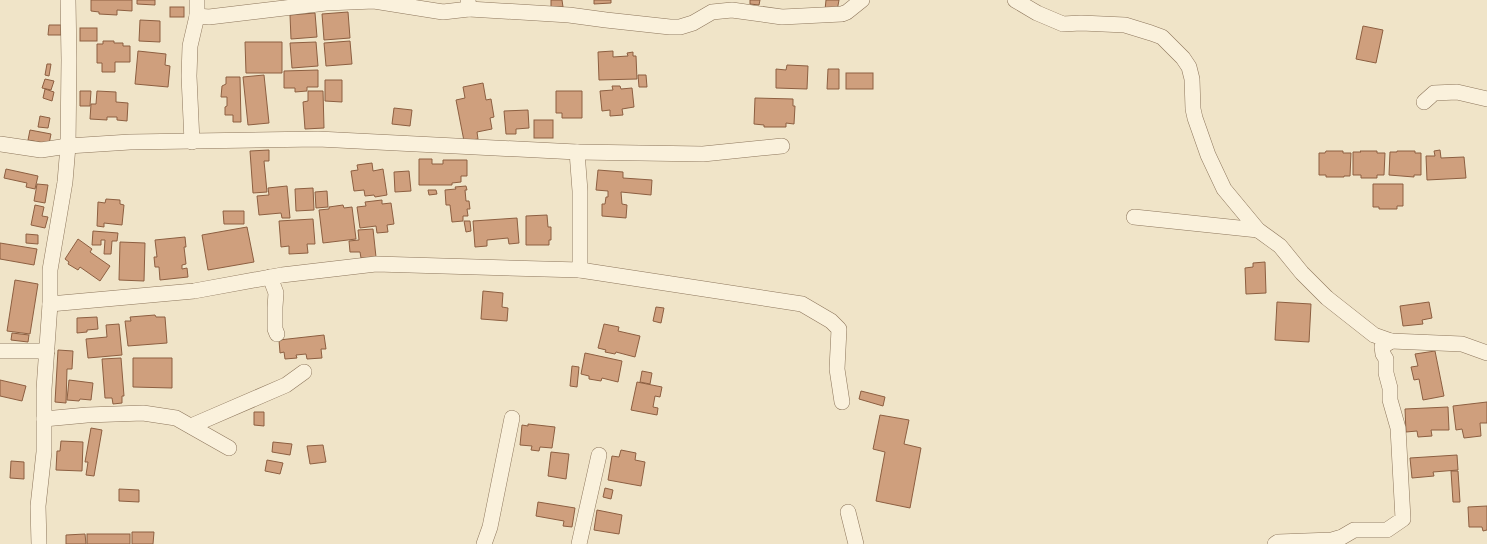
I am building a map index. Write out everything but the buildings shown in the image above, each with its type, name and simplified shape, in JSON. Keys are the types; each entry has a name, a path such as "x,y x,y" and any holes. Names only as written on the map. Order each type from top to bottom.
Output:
{"street":[{"path":"39,544 38,506 44,452 44,389 50,304 50,270 65,182 68,146 68,0"},
{"path":"192,142 189,76 190,46 197,16 196,0"},
{"path":"197,16 209,17 326,2 374,0 443,12 468,5 680,27 693,24 712,12 732,10 782,17 842,14 848,12 862,0"},
{"path":"1015,0 1037,13 1063,24 1081,23 1125,25 1151,32 1162,37 1183,58 1189,67 1192,79 1193,108 1195,118 1208,155 1224,189 1258,230 1280,246 1302,273 1327,298 1374,335 1391,341 1462,344 1487,353"},
{"path":"1424,102 1434,93 1457,92 1487,99"},
{"path":"0,144 41,150 68,146 130,142 318,139 577,152 703,154 782,146"},
{"path":"577,152 580,191 580,270"},
{"path":"1134,217 1258,230"},
{"path":"50,304 194,292 270,277 376,264 580,270 802,304 831,321 840,330 837,369 842,402"},
{"path":"270,277 276,293 275,314 277,334"},
{"path":"1275,544 1278,542 1332,540 1342,537 1354,530 1387,530 1403,519 1398,428 1390,400 1390,388 1386,373 1386,359 1383,354 1382,347 1391,341"},
{"path":"0,351 47,350"},
{"path":"191,426 286,385 304,372"},
{"path":"44,419 87,415 143,413 176,418 229,448"},
{"path":"484,544 490,527 512,418"},
{"path":"579,544 599,454"},
{"path":"848,512 856,544"}]}
